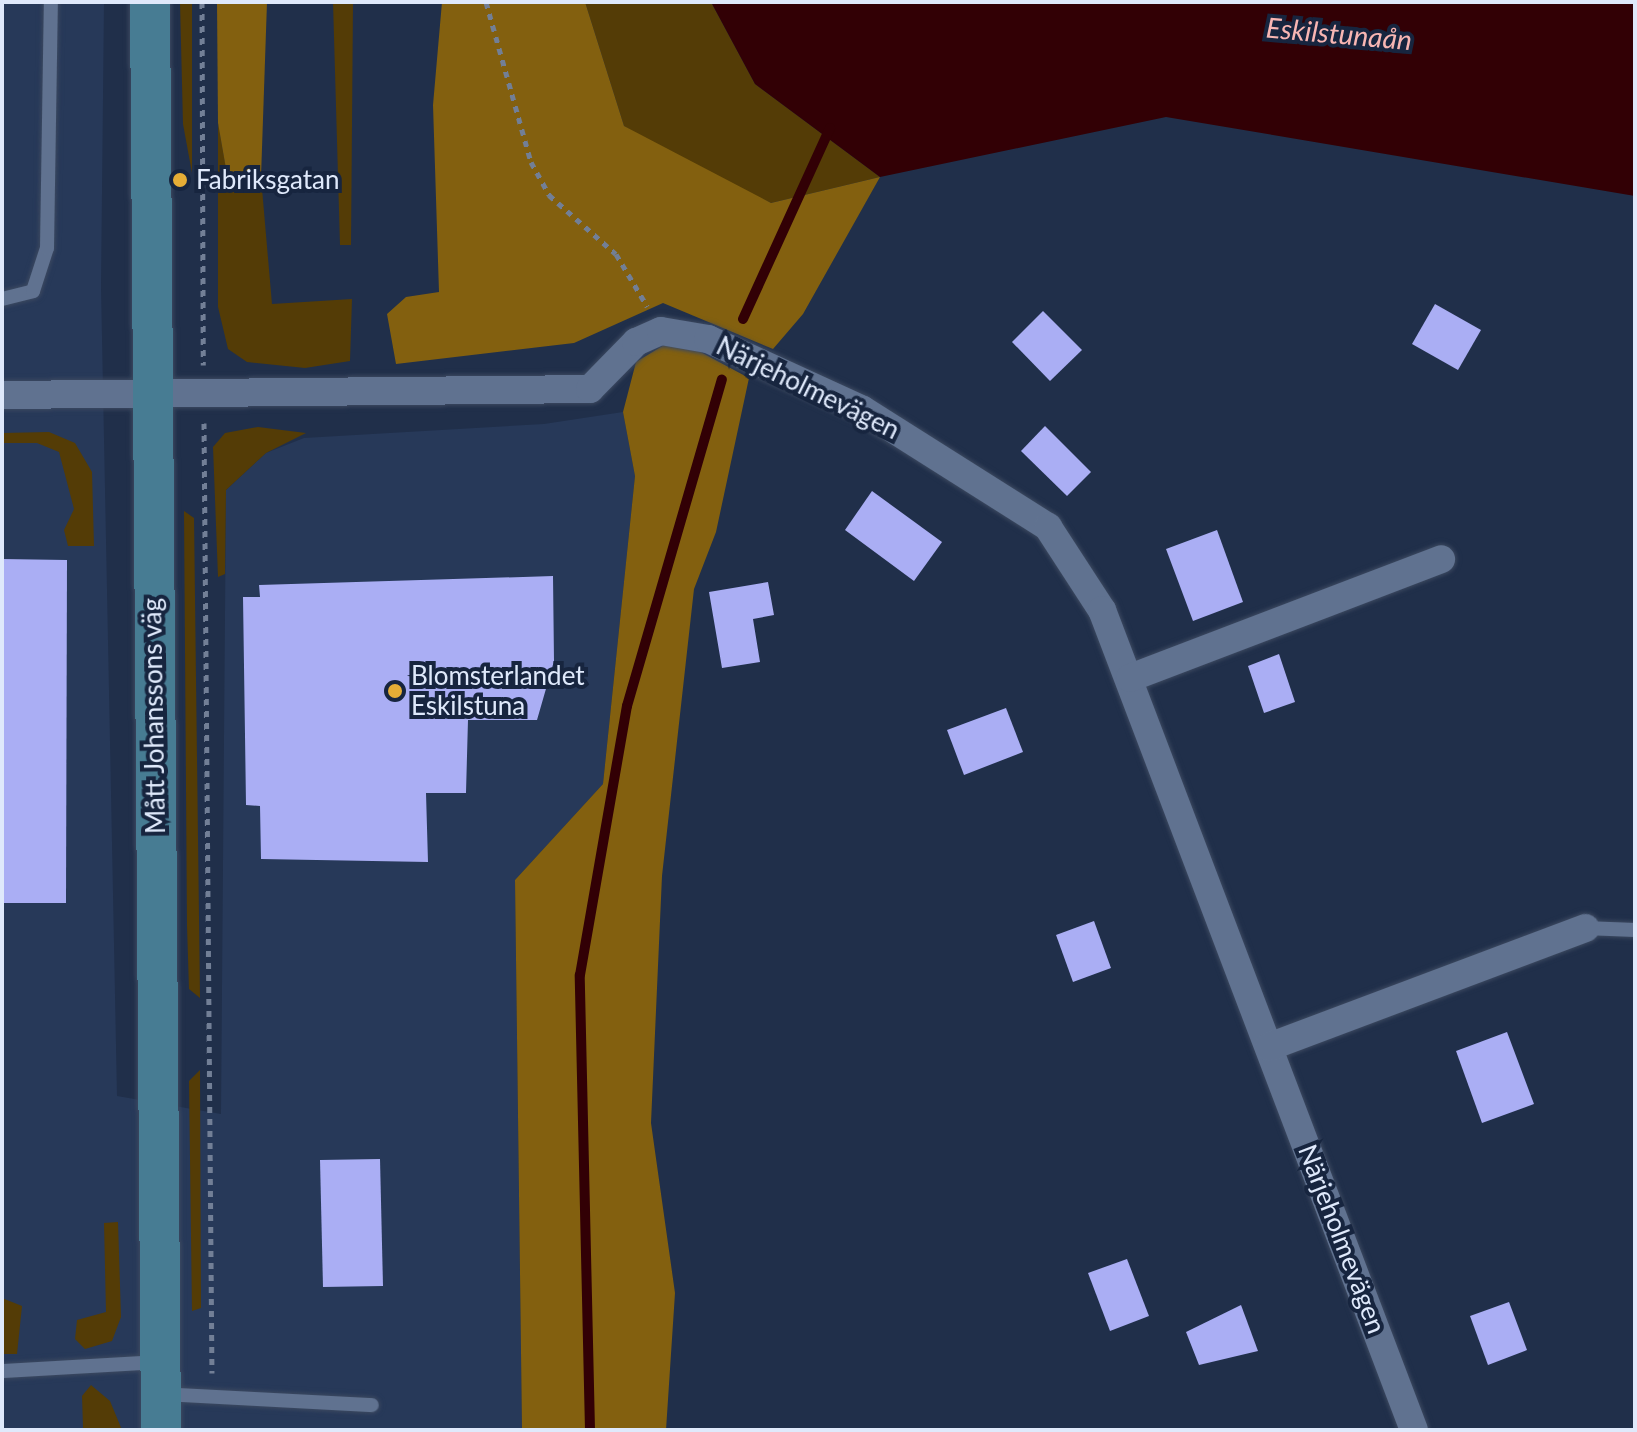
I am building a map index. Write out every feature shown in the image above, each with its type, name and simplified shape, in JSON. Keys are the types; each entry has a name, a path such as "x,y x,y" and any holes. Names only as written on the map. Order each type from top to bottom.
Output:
{"street":[{"name":"Mått Johanssons väg","path":"150,2 161,1395"},
{"path":"2,395 590,389 636,342 661,331"},
{"name":"Närjeholmevägen","path":"661,331 708,339 863,410 1048,527 1089,583 1130,678 1414,1430"},
{"path":"1130,678 1441,559"},
{"path":"1269,1047 1585,928"}],"lane":[{"path":"2,299 33,291 47,248 51,2"},
{"path":"1585,928 1635,930"},
{"path":"2,1371 161,1395 212,1396 276,1405 372,1405"}],"path":[{"path":"202,2 212,1396"},
{"path":"486,2 531,162 549,195 616,254 661,331"}],"shaded area":[{"path":"2,2 104,2 101,287 117,1096 221,1114 226,490 266,453 304,438 544,424 623,412 635,476 603,784 515,880 522,1430 2,1430"},
{"path":"180,2 192,2 192,173 183,124"},
{"path":"217,2 267,2 261,177 228,180 218,123"},
{"path":"333,2 353,2 351,245 340,245"},
{"path":"442,2 585,2 624,126 771,203 880,177 803,314 773,349 663,303 574,343 396,364 387,314 406,297 439,292 433,105"},
{"path":"585,2 711,2 755,84 880,177 771,203 678,159 624,126"},
{"path":"218,123 228,179 261,177 272,304 352,299 350,361 305,368 247,362 228,349 218,307"},
{"path":"664,345 695,349 749,378 716,532 694,589 662,876 651,1123 675,1293 666,1430 522,1430 515,880 603,784 635,476 623,412 636,362"},
{"path":"258,427 306,433 266,453 226,490 225,574 218,577 213,447 225,433"},
{"path":"49,432 75,443 92,472 94,546 68,546 64,530 74,509 59,452 37,443 2,443 2,433"},
{"path":"184,511 194,518 200,998 189,989"},
{"path":"200,1070 201,1308 192,1311 189,1081"},
{"path":"118,1222 121,1317 112,1341 85,1349 75,1339 77,1320 106,1312 104,1223"},
{"path":"2,1298 22,1306 17,1354 2,1354"},
{"path":"91,1385 110,1401 122,1430 83,1428 82,1396"}],"water":[{"name":"Eskilstunaån","path":"711,2 1635,2 1635,196 1166,117 880,177 755,84"}],"building":[{"path":"1435,304 1481,330 1458,370 1412,344"},
{"path":"1043,311 1082,350 1050,381 1012,342"},
{"path":"1045,426 1091,472 1067,496 1021,451"},
{"path":"872,491 942,542 914,581 845,530"},
{"path":"1217,530 1243,602 1193,621 1166,549"},
{"path":"2,559 67,560 66,903 2,903"},
{"name":"Blomsterlandet Eskilstuna","path":"553,576 554,661 537,720 468,720 466,793 426,793 428,862 261,859 260,806 246,805 243,597 260,597 259,585"},
{"path":"768,582 774,615 753,619 760,662 722,668 709,592"},
{"path":"1279,654 1295,702 1264,713 1248,666"},
{"path":"1006,708 1023,752 964,775 947,730"},
{"path":"1094,921 1111,968 1073,982 1056,935"},
{"path":"1507,1032 1534,1104 1482,1123 1456,1051"},
{"path":"380,1159 383,1286 323,1287 320,1160"},
{"path":"1127,1259 1149,1316 1110,1331 1088,1273"},
{"path":"1509,1302 1527,1350 1488,1365 1470,1316"},
{"path":"1241,1305 1258,1351 1199,1365 1186,1332"}],"waterway":[{"path":"743,319 830,128"},
{"path":"590,1430 580,975 627,706 722,380"}],"place":[{"name":"Fabriksgatan","path":"180,180"},
{"name":"Blomsterlandet Eskilstuna","path":"395,691"}]}
